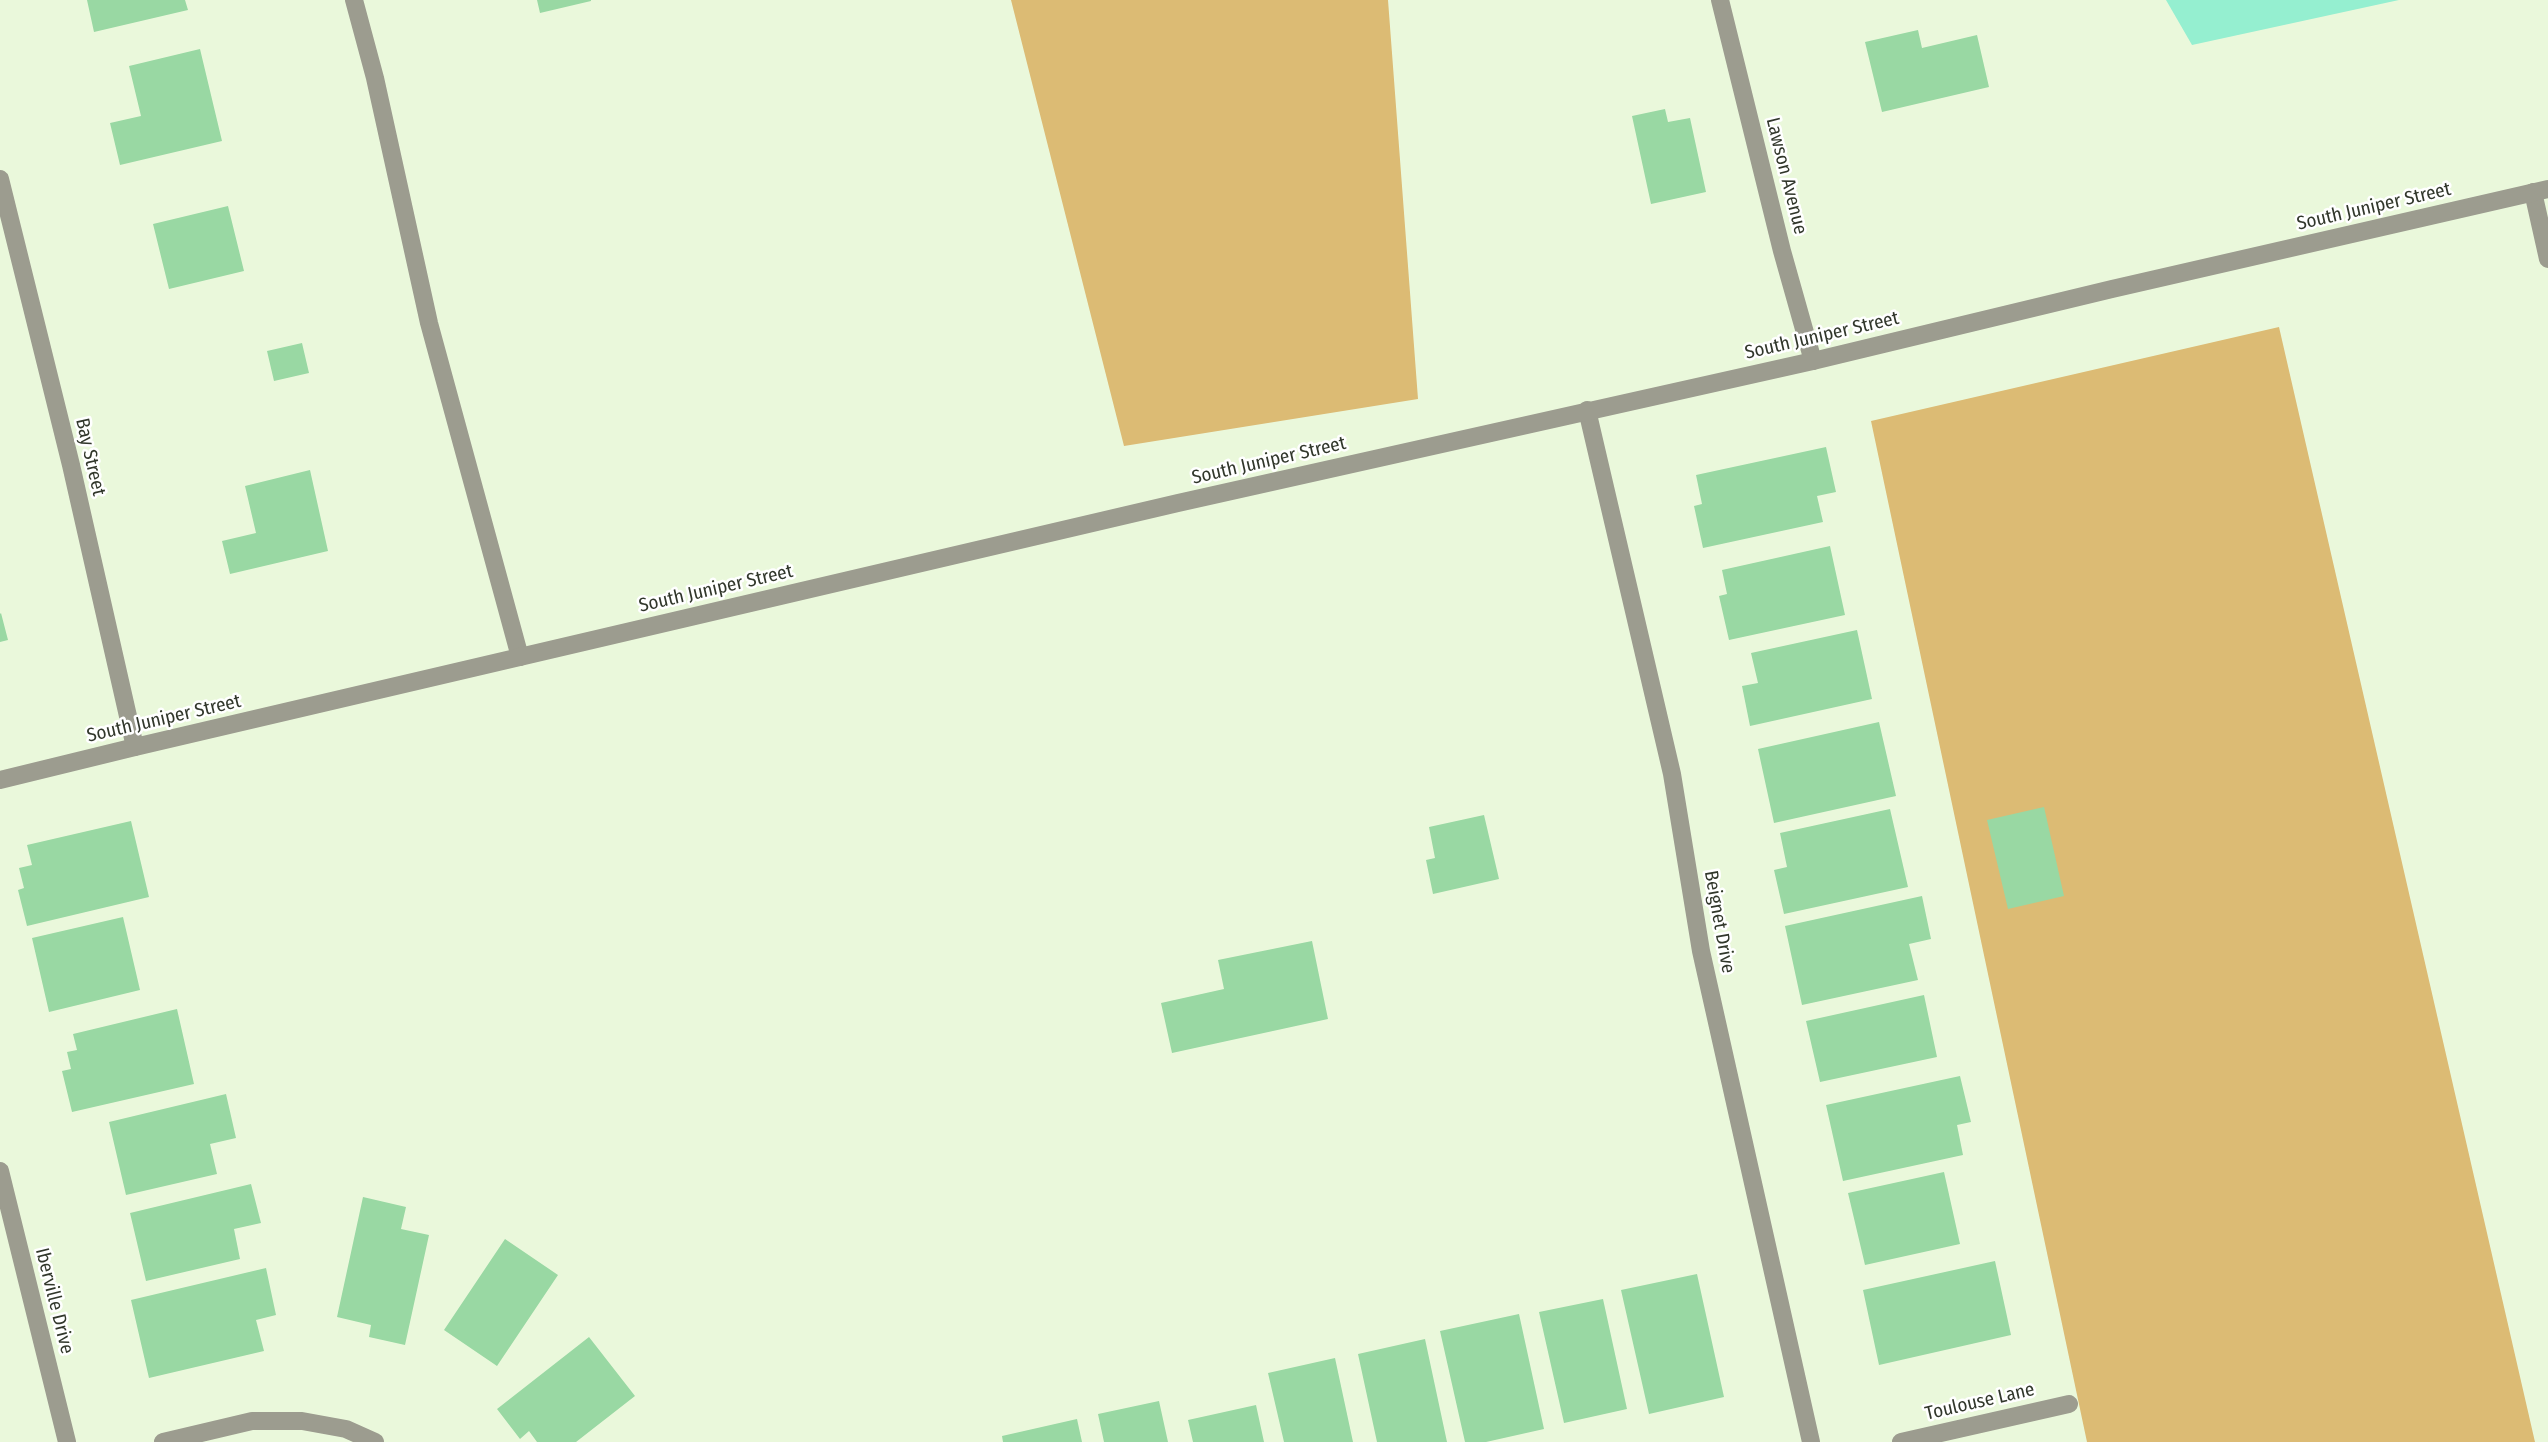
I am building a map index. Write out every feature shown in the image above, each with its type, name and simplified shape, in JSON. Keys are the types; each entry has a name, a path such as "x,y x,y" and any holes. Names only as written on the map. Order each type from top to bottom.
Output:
{"street":[{"path":"354,0 375,78 429,323 520,656"},
{"name":"Lawson Avenue","path":"1720,0 1813,361"},
{"name":"Bay Street","path":"0,179 71,465 135,747"},
{"path":"2541,191 2548,259"},
{"name":"South Juniper Street","path":"0,780 520,656 1587,410 1813,361 2098,292 2541,191"},
{"name":"Beignet Drive","path":"1587,410 1672,774 1701,951 1811,1442"},
{"name":"Iberville Drive","path":"0,1171 67,1442"},
{"name":"Toulouse Lane","path":"1901,1442 2069,1404"},
{"path":"163,1442 252,1422 302,1420 346,1429 375,1442"}],"shaded area":[{"path":"1011,0 1388,0 1418,399 1124,446"},
{"path":"2166,0 2399,0 2192,45"},
{"path":"2279,327 2535,1442 2087,1442 1871,421"}],"building":[{"path":"87,0 185,0 188,10 94,32"},
{"path":"537,0 591,0 591,1 540,13"},
{"path":"1918,30 1922,48 1977,35 1989,87 1882,112 1865,42"},
{"path":"200,49 222,141 120,165 110,123 141,116 129,66"},
{"path":"1665,109 1668,122 1690,118 1706,192 1651,204 1632,116"},
{"path":"228,206 244,271 169,289 153,224"},
{"path":"302,343 309,373 274,381 267,351"},
{"path":"1826,447 1836,492 1817,496 1823,522 1703,548 1694,506 1702,504 1696,475"},
{"path":"310,470 328,551 230,574 222,541 256,533 245,486"},
{"path":"1830,546 1845,615 1729,640 1719,596 1727,594 1722,570"},
{"path":"0,614 8,640 0,642"},
{"path":"1857,630 1872,699 1750,726 1742,686 1758,683 1751,653"},
{"path":"1879,722 1896,796 1774,823 1758,749"},
{"path":"2044,807 2064,896 2008,909 1987,820"},
{"path":"1890,809 1908,887 1784,914 1774,870 1787,867 1780,833"},
{"path":"1484,815 1499,879 1433,894 1426,860 1435,858 1429,827"},
{"path":"131,821 149,897 27,926 18,890 24,888 19,868 32,865 27,845"},
{"path":"1922,896 1931,939 1909,944 1918,980 1802,1005 1785,926"},
{"path":"123,917 140,990 49,1012 32,938"},
{"path":"1312,941 1328,1019 1172,1053 1161,1003 1224,989 1218,960"},
{"path":"1924,995 1937,1057 1820,1082 1806,1021"},
{"path":"177,1009 194,1084 72,1112 62,1071 71,1069 67,1052 77,1050 73,1034"},
{"path":"1960,1076 1971,1122 1957,1125 1963,1155 1843,1181 1826,1105"},
{"path":"226,1094 236,1138 210,1144 217,1174 126,1195 109,1122"},
{"path":"1944,1172 1960,1244 1865,1265 1848,1193"},
{"path":"251,1184 261,1223 234,1229 240,1259 146,1281 130,1213"},
{"path":"363,1197 406,1207 401,1229 429,1235 405,1345 369,1337 371,1325 337,1317"},
{"path":"505,1239 558,1275 497,1366 444,1330"},
{"path":"1995,1261 2011,1335 1879,1365 1863,1290"},
{"path":"266,1268 276,1315 256,1320 264,1351 149,1378 131,1300"},
{"path":"1697,1274 1724,1397 1649,1414 1621,1290"},
{"path":"1603,1299 1627,1409 1564,1423 1539,1312"},
{"path":"1519,1314 1544,1429 1486,1442 1465,1442 1440,1331"},
{"path":"589,1337 635,1396 576,1442 537,1442 529,1431 520,1439 497,1409"},
{"path":"1425,1339 1447,1442 1377,1442 1358,1354"},
{"path":"1335,1358 1353,1442 1284,1442 1268,1373"},
{"path":"1159,1401 1168,1442 1104,1442 1098,1414"},
{"path":"1256,1405 1264,1442 1193,1442 1188,1420"},
{"path":"1077,1419 1082,1442 1003,1442 1002,1436"}]}
